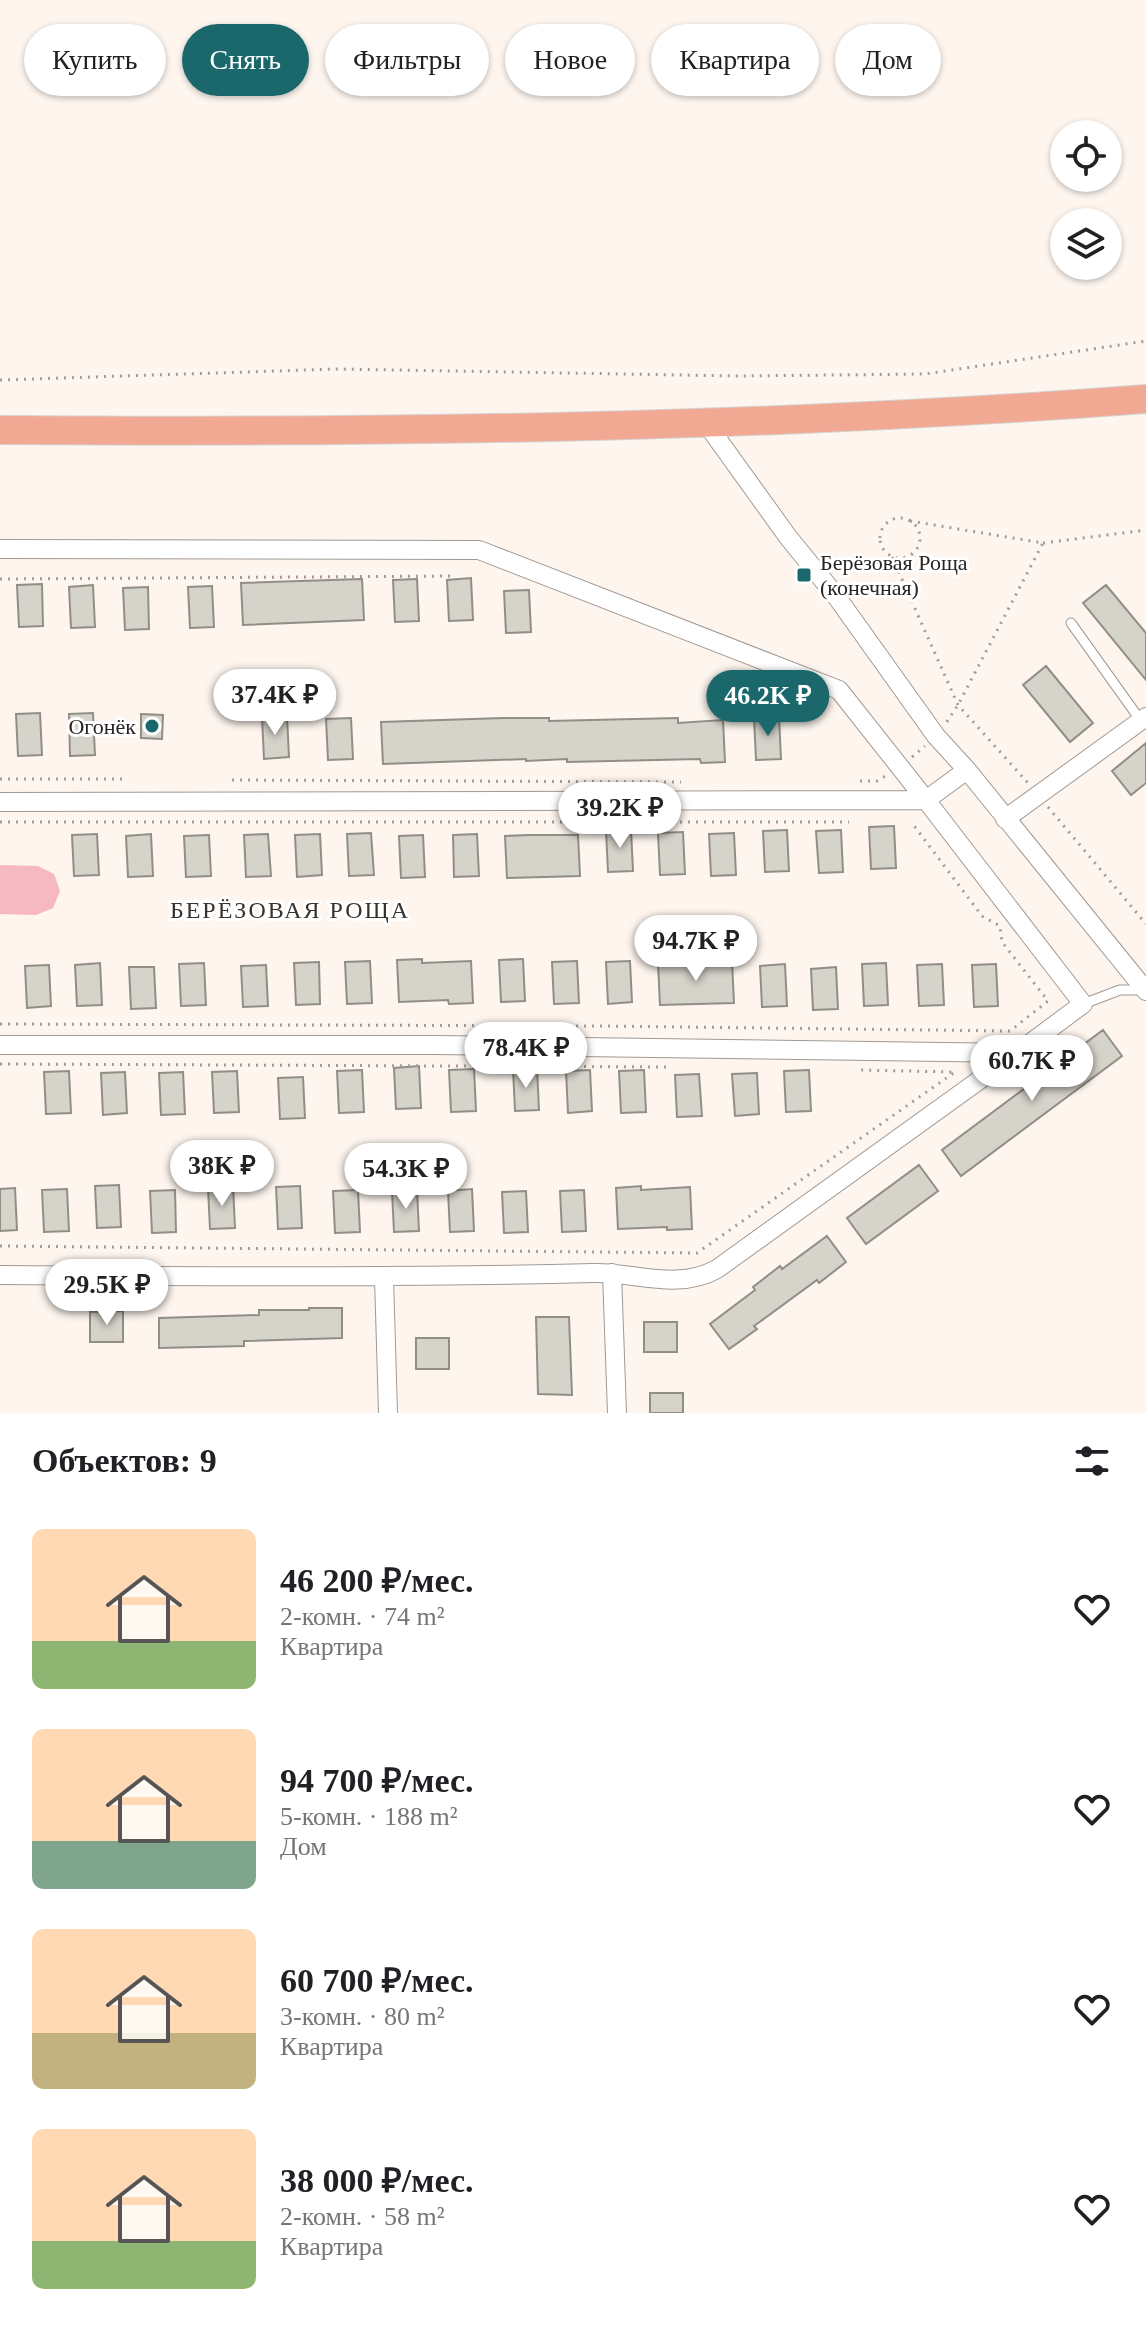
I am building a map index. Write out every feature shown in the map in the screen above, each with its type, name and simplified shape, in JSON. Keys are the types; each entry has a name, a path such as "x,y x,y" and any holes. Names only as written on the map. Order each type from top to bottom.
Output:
{"main road":[{"path":"0,430 595,428 964,413 1146,399"}],"street":[{"path":"706,423 936,736 967,770 1145,991"},
{"path":"0,549 479,550 839,690 1083,1004 708,1274 673,1282 612,1273 384,1278 0,1275"},
{"path":"1005,819 1144,719"},
{"path":"0,802 926,800 967,770"},
{"path":"0,1045 435,1045 1017,1053"},
{"path":"612,1273 617,1413"},
{"path":"384,1278 388,1413"}],"lane":[{"path":"1071,623 1144,719"},
{"path":"1083,1004 1120,990 1145,991"}],"path":[{"path":"0,380 338,369 738,376 925,374 1146,341"},
{"path":"1146,530 1043,543 897,518 881,529 882,548 892,557 958,705 1146,924"},
{"path":"892,557 905,558 919,544 919,531 910,521"},
{"path":"849,781 877,781 900,767 936,736 958,705 1043,543"},
{"path":"0,579 454,576"},
{"path":"0,779 123,779"},
{"path":"232,780 685,782"},
{"path":"0,822 849,822"},
{"path":"0,1024 1010,1031 1048,1001 1002,942 1000,926 982,916 912,823"},
{"path":"0,1064 682,1067"},
{"path":"0,1246 697,1253 955,1072 854,1070"}],"shaded area":[{"path":"0,865 38,866 54,874 60,891 53,908 36,915 0,914"}],"building":[{"path":"471,578 473,620 449,621 447,580"},
{"path":"362,579 364,620 243,625 241,583"},
{"path":"417,579 419,621 395,622 393,580"},
{"path":"42,584 43,626 19,627 17,585"},
{"path":"93,585 95,627 71,628 69,587"},
{"path":"1106,585 1146,633 1146,680 1083,603"},
{"path":"212,586 214,627 190,628 188,587"},
{"path":"148,587 149,629 125,630 123,588"},
{"path":"529,590 531,632 506,633 504,591"},
{"path":"1046,666 1093,723 1070,742 1023,685"},
{"path":"40,713 42,755 18,756 16,714"},
{"path":"93,713 95,755 70,756 69,714"},
{"name":"Огонёк","path":"141,714 163,715 162,739 141,738"},
{"path":"287,716 289,757 264,759 262,717"},
{"path":"779,717 781,759 756,760 754,718"},
{"path":"351,718 353,759 328,760 326,719"},
{"path":"549,718 549,721 678,718 678,723 723,720 725,762 701,763 700,759 567,762 567,759 526,759 383,764 381,722"},
{"path":"1146,743 1146,783 1131,795 1112,771"},
{"path":"894,826 896,868 871,869 869,827"},
{"path":"631,829 633,871 608,872 606,830"},
{"path":"787,830 789,871 765,872 763,831"},
{"path":"841,830 843,872 819,873 816,831"},
{"path":"683,832 685,874 660,875 658,833"},
{"path":"371,833 374,875 349,876 347,834"},
{"path":"734,833 736,875 711,876 709,834"},
{"path":"97,834 99,875 74,876 72,835"},
{"path":"151,834 153,876 128,877 126,836"},
{"path":"268,834 271,876 246,877 244,835"},
{"path":"320,834 322,875 297,877 295,835"},
{"path":"477,834 479,876 454,877 453,835"},
{"path":"209,835 211,876 186,877 184,836"},
{"path":"423,835 425,877 401,878 399,836"},
{"path":"578,835 580,876 507,878 505,836"},
{"path":"422,959 422,963 471,961 473,1003 449,1004 448,1000 399,1002 397,960"},
{"path":"523,959 525,1001 501,1002 499,960"},
{"path":"370,961 372,1003 347,1004 345,962"},
{"path":"577,961 579,1003 554,1004 552,962"},
{"path":"630,961 632,1002 608,1004 606,962"},
{"path":"732,961 734,1003 660,1005 658,963"},
{"path":"319,962 320,1004 296,1005 294,963"},
{"path":"100,963 102,1005 77,1006 75,965"},
{"path":"204,963 206,1005 181,1006 179,964"},
{"path":"886,963 888,1005 864,1006 862,964"},
{"path":"785,964 787,1006 762,1007 760,966"},
{"path":"942,964 944,1005 919,1006 917,965"},
{"path":"996,964 998,1006 974,1007 972,965"},
{"path":"49,965 51,1006 27,1008 25,966"},
{"path":"266,965 268,1006 243,1007 241,966"},
{"path":"129,967 154,967 156,1008 131,1009"},
{"path":"836,967 838,1009 813,1010 811,969"},
{"path":"1103,1030 1122,1056 961,1176 942,1150"},
{"path":"419,1066 421,1108 396,1109 394,1068"},
{"path":"537,1068 539,1110 515,1111 513,1069"},
{"path":"474,1069 476,1111 451,1112 449,1070"},
{"path":"362,1070 364,1112 339,1113 337,1071"},
{"path":"590,1070 592,1111 568,1113 566,1071"},
{"path":"644,1070 646,1112 621,1113 619,1071"},
{"path":"809,1070 811,1111 786,1112 784,1071"},
{"path":"69,1071 71,1113 46,1114 44,1072"},
{"path":"237,1071 239,1112 214,1113 212,1072"},
{"path":"125,1072 127,1113 103,1115 101,1073"},
{"path":"183,1072 185,1114 161,1115 159,1073"},
{"path":"757,1073 759,1114 735,1116 732,1074"},
{"path":"699,1074 702,1116 677,1117 675,1075"},
{"path":"303,1077 305,1118 280,1119 278,1078"},
{"path":"919,1165 938,1191 866,1244 847,1218"},
{"path":"119,1185 121,1227 97,1228 95,1186"},
{"path":"233,1186 235,1228 210,1229 208,1188"},
{"path":"300,1186 302,1228 278,1229 276,1187"},
{"path":"641,1186 641,1190 690,1187 692,1229 618,1229 616,1188"},
{"path":"15,1188 17,1230 0,1231 0,1189"},
{"path":"67,1189 69,1231 44,1232 42,1190"},
{"path":"472,1189 474,1231 450,1232 448,1191"},
{"path":"175,1190 176,1232 152,1233 150,1191"},
{"path":"358,1190 360,1232 335,1233 333,1191"},
{"path":"417,1190 419,1231 394,1232 392,1191"},
{"path":"584,1190 586,1231 562,1232 560,1191"},
{"path":"526,1191 528,1232 504,1233 502,1192"},
{"path":"827,1236 846,1262 754,1326 757,1329 729,1349 710,1324 755,1290 753,1287 780,1266 782,1269"},
{"path":"342,1308 342,1338 244,1341 244,1346 159,1348 159,1318 259,1315 259,1310"},
{"path":"123,1311 123,1342 90,1342 90,1312"},
{"path":"536,1317 569,1317 572,1395 538,1394"},
{"path":"644,1322 677,1322 677,1352 644,1352"},
{"path":"416,1338 449,1338 449,1369 416,1369"},
{"path":"650,1393 683,1393 683,1413 650,1413"}],"place":[{"name":"Берёзовая Роща (конечная)","path":"804,575"},
{"name":"Огонёк","path":"152,726"}],"district":[{"name":"БЕРЁЗОВАЯ РОЩА","path":"290,910"}]}
